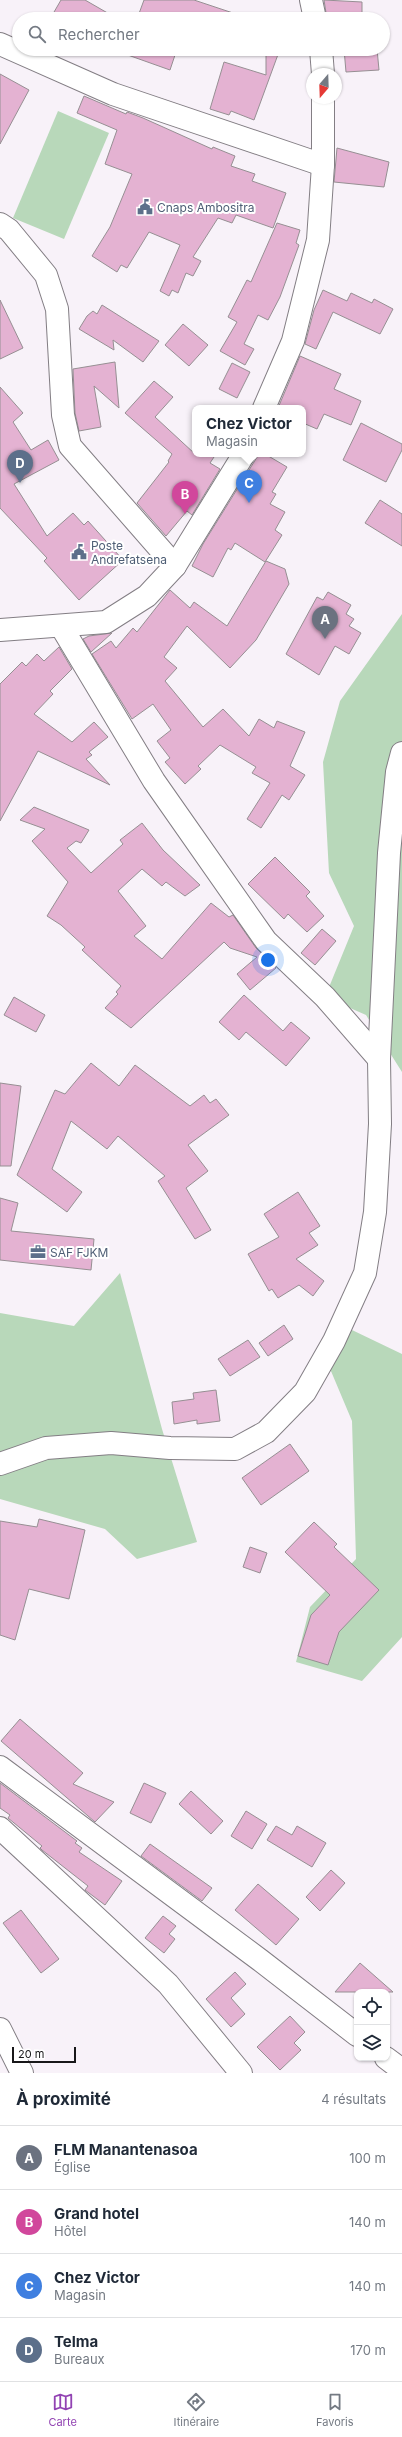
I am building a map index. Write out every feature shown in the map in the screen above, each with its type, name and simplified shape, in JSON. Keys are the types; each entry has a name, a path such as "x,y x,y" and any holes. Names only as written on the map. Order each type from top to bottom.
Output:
{"street":[{"path":"311,0 314,12"},
{"path":"0,44 12,49"},
{"path":"27,56 113,94 323,165"},
{"path":"322,56 323,68"},
{"path":"265,405 293,341 318,240 323,165 323,104"},
{"path":"0,224 9,230 46,275 57,309 63,415 70,446 175,566"},
{"path":"0,630 106,622 147,596 175,566 242,457"},
{"path":"61,626 154,781 266,941 325,997 379,1059"},
{"path":"0,1464 46,1448 111,1443 170,1448 235,1449 266,1432 305,1392 334,1341 365,1273 374,1212 380,1124 379,1059 389,853 397,772 402,753"},
{"path":"0,1767 260,1960 354,2033"},
{"path":"0,1828 168,1984 241,2073"},
{"path":"0,2029 22,2073"},
{"path":"390,2061 402,2070"}],"green space":[{"path":"58,111 109,133 64,239 13,218"},
{"path":"402,614 402,1072 366,1015 325,997 354,926 329,873 323,762 340,701"},
{"path":"120,1273 162,1429 197,1542 137,1559 105,1529 0,1499 0,1313 74,1326"},
{"path":"352,1330 402,1354 402,1637 362,1681 296,1662 310,1607 356,1559 352,1421 328,1364"}],"building":[{"path":"61,0 85,0 106,12 54,12"},
{"path":"144,0 194,0 230,12 140,12"},
{"path":"324,0 362,2 362,12 326,12"},
{"path":"131,56 175,56 170,70"},
{"path":"266,56 277,56 254,120 231,111 229,115 210,109 224,62 266,75"},
{"path":"345,56 378,56 379,70 346,72"},
{"path":"0,74 29,90 0,144"},
{"path":"84,96 126,114 127,112 143,118 212,149 213,147 235,156 231,166 255,174 252,181 286,193 273,228 236,215 232,223 218,218 193,257 201,261 193,276 186,273 178,293 172,290 169,296 160,291 180,245 149,232 127,268 121,265 117,272 92,256 110,227 132,174 105,164 117,130 77,113"},
{"path":"337,148 389,162 384,187 334,182"},
{"path":"277,223 300,230 296,243 299,245 280,297 268,320 258,315 244,344 254,349 245,365 220,351 237,322 228,317 247,280 251,282"},
{"path":"323,290 347,301 351,293 372,303 374,299 393,309 380,334 333,312 316,349 305,344 314,310"},
{"path":"0,300 23,348 0,359"},
{"path":"102,305 159,341 143,362 113,340 114,350 79,329 87,316 93,311 97,314"},
{"path":"183,324 208,345 189,366 165,345"},
{"path":"300,356 341,374 334,389 361,401 351,425 324,414 317,429 306,424 306,405 279,405"},
{"path":"115,362 119,408 94,386 101,427 79,431 75,413 73,369"},
{"path":"232,363 250,372 237,398 219,389"},
{"path":"154,381 173,397 155,417 192,451 192,457 214,457 210,463 220,469 192,515 187,511 166,536 137,503 169,462 168,461 172,454 125,413"},
{"path":"0,387 23,413 13,422 31,450 48,440 59,460 14,484 47,536 73,513 84,525 88,521 123,560 79,600 44,561 47,558 0,508"},
{"path":"361,423 402,444 402,450 386,482 343,460"},
{"path":"257,457 270,457 287,467 272,492 276,494 270,504 285,512 275,530 282,535 265,562 235,543 231,550 228,548 213,577 192,566 203,544"},
{"path":"380,500 402,514 402,546 365,523"},
{"path":"266,561 285,569 289,584 256,640 230,668 187,626 164,657 177,668 165,681 203,727 223,709 249,736 259,719 274,728 277,721 305,732 290,766 305,775 289,800 282,795 261,828 247,819 270,783 252,773 256,767 220,745 198,766 201,769 185,784 165,762 170,758 157,741 171,730 153,704 132,719 92,654 111,641 116,648 133,628 137,632 170,590 190,608 194,602 227,626"},
{"path":"328,592 351,605 346,614 354,619 349,626 361,633 349,654 335,646 319,675 286,654 317,597 323,600"},
{"path":"112,633 91,652 83,639 89,636"},
{"path":"59,647 72,669 50,691 53,694 34,714 72,742 94,722 108,737 89,752 92,755 86,759 110,785 38,751 0,821 0,684 22,662 26,666 37,654 44,661"},
{"path":"34,807 89,830 81,843 76,841 67,848 91,873 123,844 120,840 142,823 163,850 200,885 185,896 166,882 162,886 142,869 118,891 146,926 134,936 162,959 211,903 229,917 233,915 256,948 276,968 250,990 237,974 257,957 230,948 224,942 131,1028 105,1008 118,994 116,992 121,986 82,950 85,947 61,925 47,916 68,882 32,841 45,829 20,820"},
{"path":"275,857 310,892 306,896 324,916 307,932 288,914 284,919 248,884"},
{"path":"322,929 336,941 315,965 301,953"},
{"path":"244,995 283,1031 291,1022 310,1038 286,1066 246,1032 239,1040 219,1022"},
{"path":"14,997 45,1015 36,1032 4,1015"},
{"path":"91,1063 119,1086 135,1065 190,1106 204,1095 210,1103 216,1099 229,1115 188,1145 208,1171 186,1188 211,1230 195,1239 158,1181 165,1176 118,1136 107,1149 71,1121 52,1169 82,1192 67,1212 17,1175 55,1090 65,1094"},
{"path":"0,1083 21,1086 11,1166 0,1166"},
{"path":"298,1192 320,1226 309,1233 318,1245 296,1259 324,1281 313,1296 299,1285 278,1298 272,1289 269,1291 248,1254 279,1237 264,1214"},
{"path":"0,1198 18,1203 11,1231 94,1239 91,1270 0,1260"},
{"path":"284,1325 293,1339 268,1356 259,1343"},
{"path":"248,1340 260,1357 230,1376 218,1359"},
{"path":"216,1390 220,1421 197,1424 197,1420 174,1424 172,1402 194,1399 193,1393"},
{"path":"290,1444 309,1471 261,1505 242,1478"},
{"path":"39,1519 85,1530 69,1599 29,1589 15,1640 0,1635 0,1521 37,1527"},
{"path":"314,1522 337,1544 334,1547 379,1590 339,1632 328,1665 298,1656 311,1615 330,1595 285,1552"},
{"path":"250,1547 267,1553 260,1573 243,1567"},
{"path":"20,1719 83,1773 73,1784 114,1802 95,1822 1,1741"},
{"path":"0,1783 77,1841 75,1843 82,1848 79,1852 122,1881 105,1905 85,1890 88,1886 42,1850 40,1848 42,1846 8,1818 10,1815 0,1808"},
{"path":"144,1783 166,1793 151,1823 130,1813"},
{"path":"191,1791 223,1821 211,1834 179,1804"},
{"path":"246,1811 267,1824 252,1849 231,1836"},
{"path":"276,1826 292,1835 297,1826 326,1843 312,1867 267,1840"},
{"path":"150,1844 212,1888 202,1901 141,1856"},
{"path":"331,1870 345,1883 320,1911 306,1897"},
{"path":"258,1884 299,1919 276,1945 235,1910"},
{"path":"21,1910 59,1959 41,1973 3,1923"},
{"path":"163,1916 176,1926 169,1934 175,1939 164,1953 145,1938"},
{"path":"360,1963 390,1989 354,1989 354,1992 335,1992"},
{"path":"235,1972 246,1984 231,1998 245,2014 231,2027 206,1999"},
{"path":"290,2016 305,2032 294,2043 301,2050 280,2070 257,2047"}],"place":[{"name":"Cnaps Ambositra","path":"145,207"},
{"name":"Telma","path":"20,483"},
{"name":"Chez Victor","path":"249,503"},
{"name":"Grand hotel","path":"185,514"},
{"name":"Poste Andrefatsena","path":"79,552"},
{"name":"FLM Manantenasoa","path":"325,639"},
{"name":"SAF FJKM","path":"38,1252"}]}
